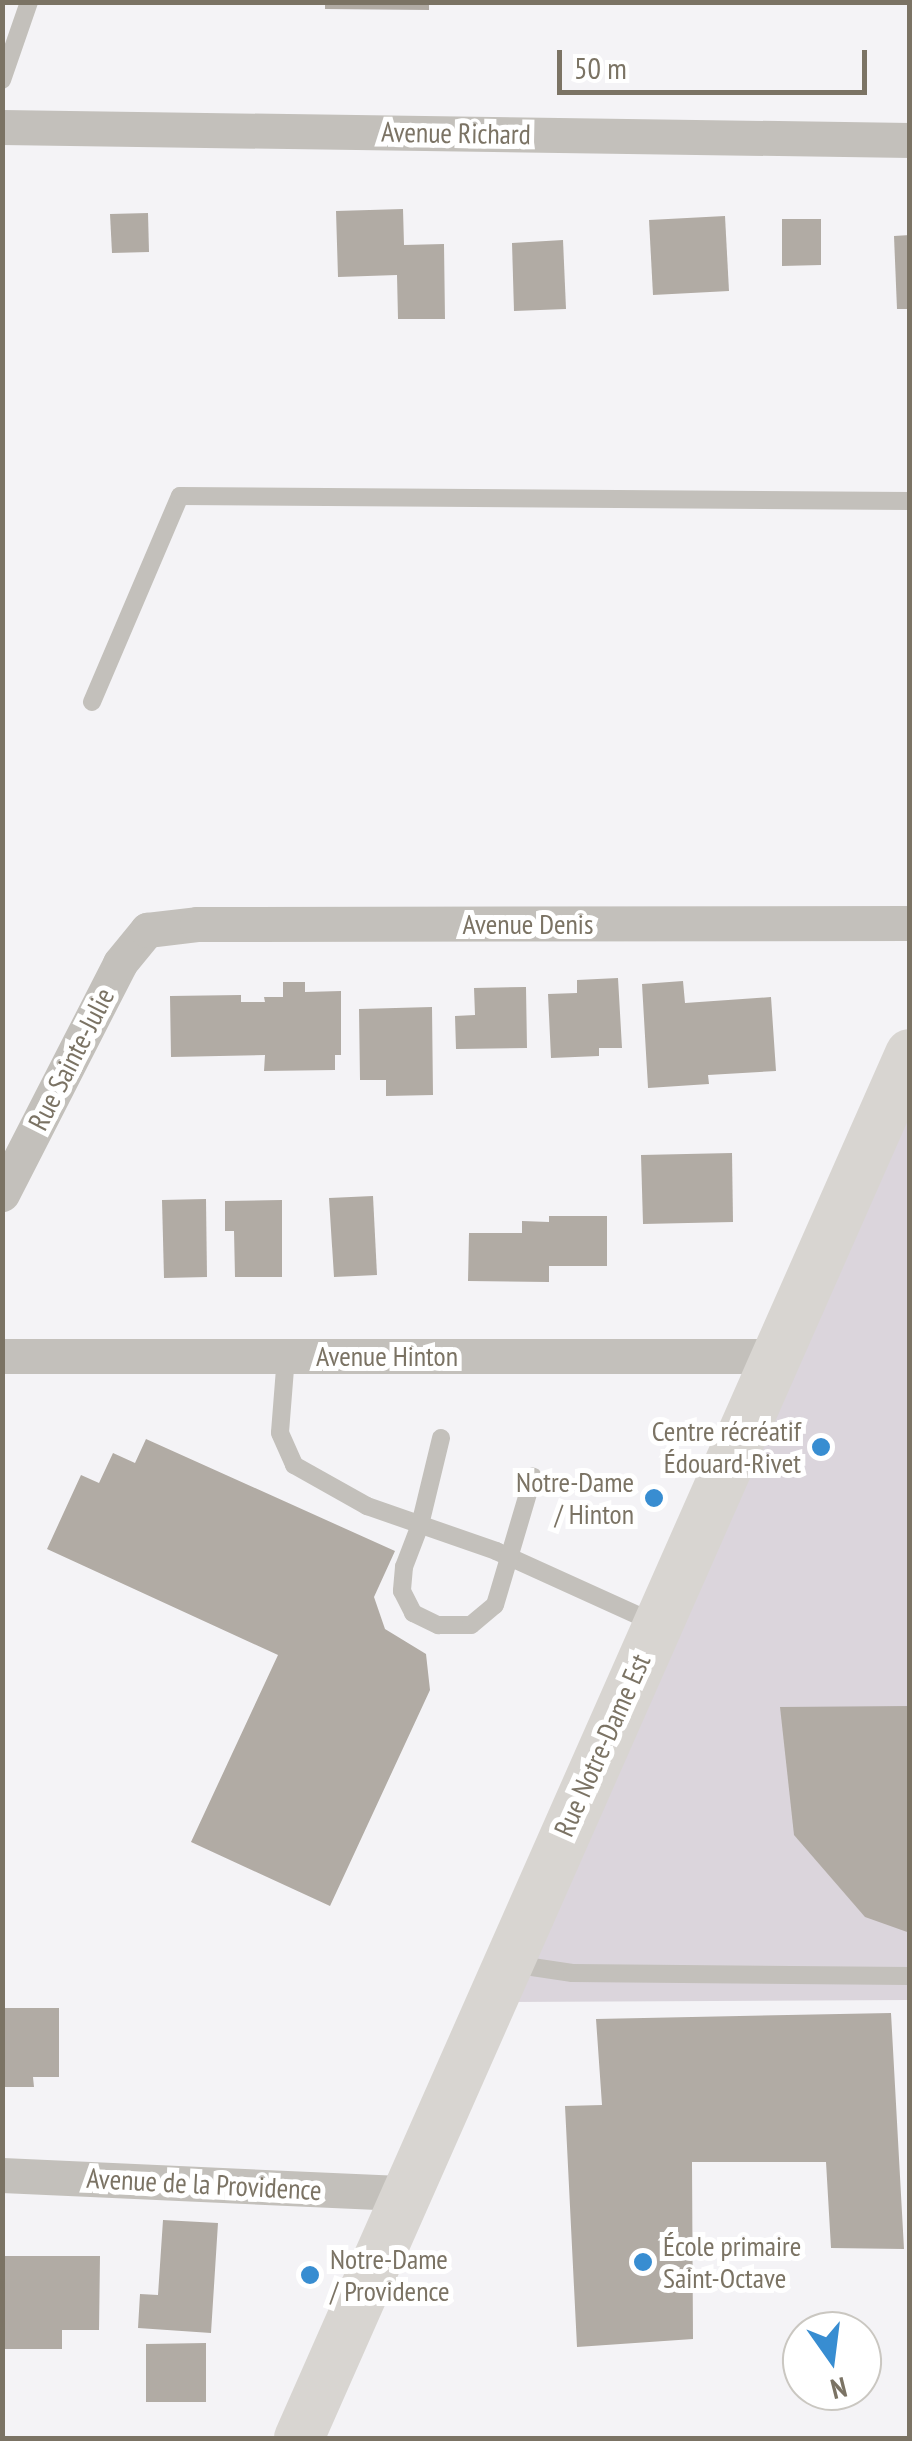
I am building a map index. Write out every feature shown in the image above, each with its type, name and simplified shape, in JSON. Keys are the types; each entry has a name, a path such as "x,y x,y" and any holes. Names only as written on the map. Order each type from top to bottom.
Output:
{"main road":[{"name":"Rue Notre-Dame Est","path":"298,2438 772,1356 910,1054"}],"street":[{"name":"Avenue Richard","path":"2,127 910,140"},
{"name":"Avenue Denis","path":"147,930 184,924 910,923"},
{"name":"Rue Sainte-Julie","path":"2,1194 120,962 147,930"},
{"name":"Avenue Hinton","path":"2,1356 772,1356"},
{"name":"Avenue de la Providence","path":"2,2175 406,2192"}],"lane":[{"path":"2,80 29,2"},
{"path":"92,702 180,496 910,502"},
{"path":"286,1356 280,1433 294,1465 368,1506 511,1558 655,1623"},
{"path":"441,1438 420,1525 404,1566 402,1591 414,1613 438,1625 472,1625 495,1604 533,1477"},
{"path":"506,1964 572,1974 910,1976"}],"shaded area":[{"name":"Centre récréatif Édouard-Rivet","path":"909,1054 909,2000 490,2002"}],"building":[{"path":"325,2 429,2 429,10 325,9"},
{"path":"403,209 404,245 444,244 445,319 398,319 397,275 338,277 336,211"},
{"path":"148,213 149,252 112,253 110,214"},
{"path":"725,216 729,291 653,295 649,220"},
{"path":"782,219 821,219 821,265 782,266"},
{"path":"910,235 910,309 897,309 894,236"},
{"path":"563,240 566,309 514,311 512,243"},
{"path":"618,978 622,1048 599,1048 599,1056 551,1058 548,994 577,993 577,980"},
{"path":"683,981 685,1003 771,997 776,1071 708,1075 709,1084 648,1088 642,984"},
{"path":"283,982 305,982 305,992 341,991 341,1055 335,1055 335,1070 264,1071 265,1055 171,1057 170,996 241,995 241,1002 265,1002 264,997 283,997"},
{"path":"526,987 527,1048 456,1049 455,1016 475,1015 474,988"},
{"path":"432,1007 433,1095 386,1096 386,1080 360,1080 359,1009"},
{"path":"732,1153 733,1222 643,1224 641,1155"},
{"path":"373,1196 377,1275 334,1277 329,1198"},
{"path":"206,1199 207,1277 164,1278 162,1200"},
{"path":"282,1200 282,1277 235,1277 234,1231 225,1231 225,1201"},
{"path":"549,1216 607,1216 607,1266 549,1266 549,1282 468,1281 469,1233 522,1233 522,1221 549,1222"},
{"path":"146,1439 395,1551 374,1597 385,1629 426,1654 430,1690 330,1906 191,1842 278,1655 47,1549 81,1475 99,1483 113,1453 135,1463"},
{"path":"910,1706 910,1933 865,1917 794,1835 780,1707"},
{"path":"2,2008 59,2008 59,2077 33,2077 34,2087 2,2087"},
{"path":"891,2013 904,2249 831,2248 826,2162 692,2162 693,2339 577,2347 565,2106 602,2105 596,2019"},
{"path":"163,2220 218,2223 211,2333 138,2328 140,2294 158,2295"},
{"path":"2,2256 100,2256 99,2330 62,2330 62,2349 2,2349"},
{"path":"206,2343 206,2402 146,2402 146,2344"}],"place":[{"name":"Centre récréatif Édouard-Rivet","path":"821,1447"},
{"name":"Notre-Dame / Hinton","path":"654,1498"},
{"name":"École primaire Saint-Octave","path":"643,2262"},
{"name":"Notre-Dame / Providence","path":"310,2275"}]}
